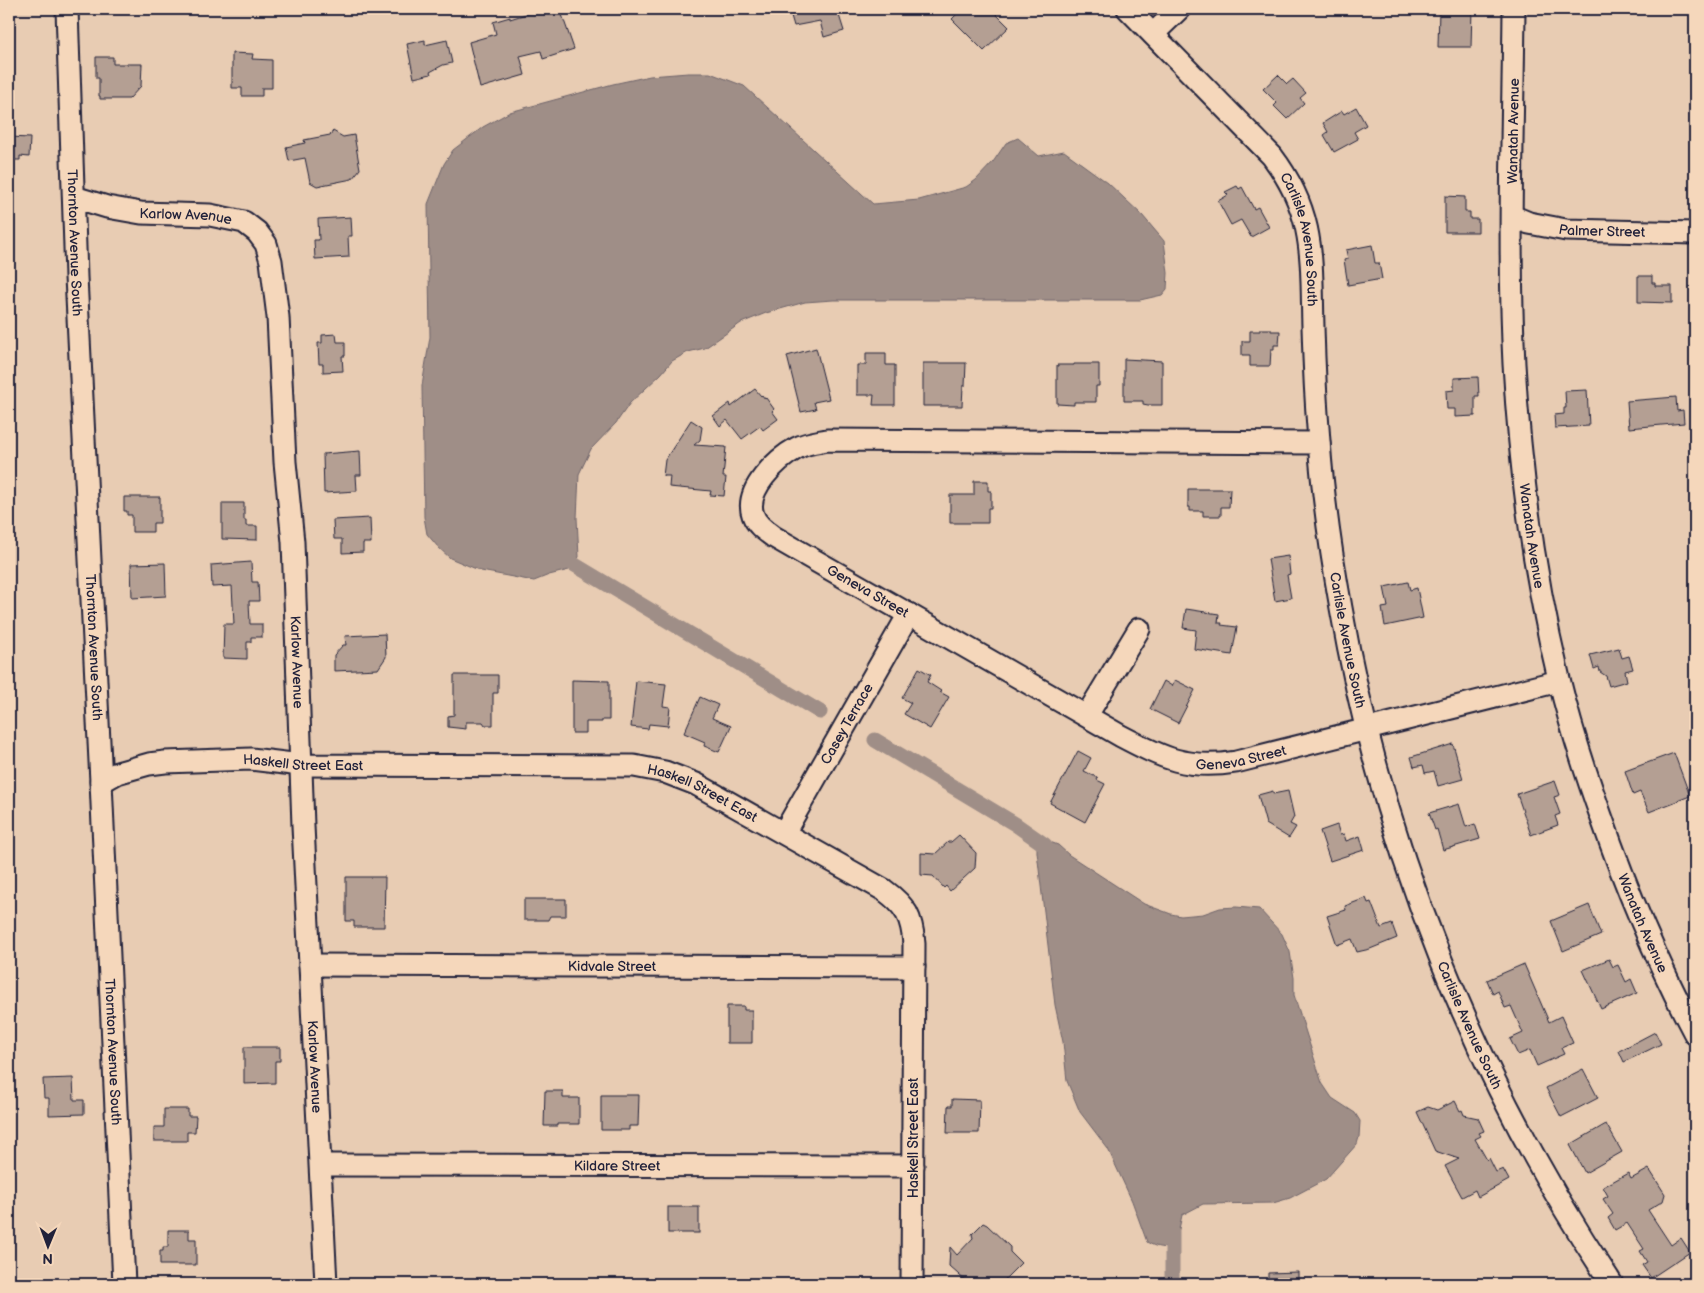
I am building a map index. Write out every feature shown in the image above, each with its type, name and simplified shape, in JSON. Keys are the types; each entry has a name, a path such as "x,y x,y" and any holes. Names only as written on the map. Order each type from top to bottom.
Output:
{"street":[{"name":"Thornton Avenue South","path":"67,9 76,277 124,1284"},
{"name":"Carlisle Avenue South","path":"1128,9 1272,156 1283,171 1298,202 1304,218 1311,252 1319,443 1328,526 1355,680 1393,824 1446,972 1483,1056 1514,1118 1570,1219 1612,1284"},
{"path":"1153,34 1179,9"},
{"name":"Wanatah Avenue","path":"1514,9 1511,301 1514,366 1523,471 1547,630 1559,680 1590,786 1616,858 1645,930 1695,1034"},
{"name":"Karlow Avenue","path":"74,197 141,213 192,213 244,222 257,232 266,244 274,277 278,317 285,462 293,542 301,764 326,1284"},
{"name":"Palmer Street","path":"1512,216 1529,223 1566,230 1695,233"},
{"name":"Geneva Street","path":"1319,443 827,440 812,442 797,448 769,470 759,482 752,497 753,514 761,528 774,537 1155,753 1178,761 1201,765 1219,765 1236,762 1559,680"},
{"name":"Casey Terrace","path":"784,833 910,614"},
{"path":"1087,715 1139,629"},
{"name":"Haskell Street East","path":"101,782 117,773 165,762 251,759 301,764 560,765 650,768 696,784 884,890 897,900 908,913 913,928 912,1284"},
{"name":"Kidvale Street","path":"310,965 914,967"},
{"name":"Kildare Street","path":"321,1165 913,1166"}],"shaded area":[{"path":"710,73 744,86 873,204 919,200 966,187 976,180 993,162 1006,143 1018,138 1039,156 1064,151 1108,183 1142,215 1164,241 1168,273 1167,289 1162,295 1140,300 833,300 805,302 766,313 741,323 705,348 688,352 672,361 630,403 616,423 591,449 579,474 577,518 579,557 569,570 534,581 481,571 450,558 427,534 424,517 422,386 430,337 428,204 444,164 453,150 483,127 510,112 613,84 650,76"},
{"path":"1042,839 1058,845 1069,855 1144,904 1181,916 1203,914 1220,908 1259,909 1282,934 1290,952 1294,978 1294,995 1322,1083 1332,1098 1355,1113 1360,1121 1357,1144 1326,1179 1290,1198 1273,1203 1203,1204 1182,1215 1175,1248 1157,1247 1147,1242 1132,1201 1108,1149 1080,1112 1067,1081 1063,1042 1055,1005 1037,852 1037,845"}],"building":[{"path":"544,9 545,14 560,9 574,49 543,59 541,51 520,56 525,75 480,88 469,42 496,34 493,22"},
{"path":"789,9 837,9 844,31 824,37 820,21 794,26"},
{"path":"962,9 991,9 1009,27 984,51 952,19"},
{"path":"1439,9 1472,9 1471,47 1438,47"},
{"path":"425,40 425,45 447,40 452,63 443,65 430,72 431,74 414,78 407,44"},
{"path":"232,53 253,54 252,59 272,60 272,88 262,88 262,96 242,96 242,88 232,88"},
{"path":"96,57 113,57 113,64 142,64 141,86 129,99 100,99 99,78 96,78"},
{"path":"1278,75 1287,84 1293,79 1306,93 1300,98 1304,103 1287,119 1274,106 1277,103 1263,89"},
{"path":"1356,107 1366,125 1354,132 1358,139 1334,152 1324,135 1328,132 1323,123 1342,111 1344,114"},
{"path":"333,131 343,137 354,135 360,169 352,179 317,186 310,182 305,158 289,161 286,147 305,143 304,140 330,135"},
{"path":"9,137 30,138 29,157 20,156 20,160 9,160"},
{"path":"1237,186 1239,189 1242,187 1254,209 1258,207 1269,227 1251,237 1241,220 1231,225 1218,201 1228,195 1225,192"},
{"path":"1445,196 1465,197 1465,212 1470,212 1470,219 1478,219 1478,232 1445,232"},
{"path":"351,217 352,236 348,236 349,257 315,259 314,240 319,240 318,219"},
{"path":"1372,245 1375,263 1379,263 1382,279 1348,285 1344,260 1348,259 1346,250"},
{"path":"1638,276 1652,276 1652,283 1655,283 1655,286 1672,286 1672,303 1638,302"},
{"path":"1260,329 1280,331 1279,345 1274,345 1274,349 1271,349 1270,366 1250,366 1250,355 1242,355 1242,341 1250,341 1250,331 1260,331"},
{"path":"336,334 337,342 345,342 345,356 342,356 343,371 323,372 323,364 319,364 318,343 322,343 322,335"},
{"path":"816,348 829,399 814,402 816,409 801,412 787,356"},
{"path":"866,353 886,353 886,365 895,365 895,405 873,405 874,395 857,395 857,365 866,365"},
{"path":"1124,359 1162,361 1162,405 1143,404 1143,401 1124,401"},
{"path":"923,363 966,363 962,406 923,406"},
{"path":"1099,364 1099,386 1096,386 1096,402 1074,402 1074,405 1057,404 1057,365"},
{"path":"1478,377 1479,396 1475,396 1475,416 1455,417 1455,409 1447,409 1446,391 1454,390 1454,378"},
{"path":"755,389 761,396 766,398 778,419 763,430 760,426 742,439 727,420 720,426 713,416 730,403 731,407"},
{"path":"1587,390 1589,426 1555,428 1554,415 1564,414 1564,408 1566,408 1565,391"},
{"path":"1676,397 1677,411 1683,410 1684,423 1629,428 1627,401"},
{"path":"691,420 702,427 700,440 694,445 726,447 723,477 726,477 724,496 710,495 711,491 669,487 670,476 663,476 665,460"},
{"path":"360,451 361,475 356,475 357,491 324,493 323,454"},
{"path":"974,481 988,481 988,491 991,491 991,508 988,508 988,523 950,523 950,495 974,495"},
{"path":"1188,489 1230,489 1229,507 1221,507 1221,516 1203,516 1203,511 1190,511 1190,507 1188,507"},
{"path":"124,497 160,497 160,523 153,523 153,532 132,532 132,515 127,515 127,511 124,511"},
{"path":"222,503 244,503 246,526 257,526 257,540 222,539"},
{"path":"370,518 371,543 363,543 363,552 342,553 342,539 334,539 333,520"},
{"path":"1288,556 1290,574 1287,575 1291,598 1275,601 1268,559"},
{"path":"251,562 252,582 258,582 259,601 249,601 250,624 262,624 262,637 251,637 251,642 247,642 247,659 223,658 224,624 234,624 232,586 212,587 211,565"},
{"path":"165,563 166,596 132,598 131,564"},
{"path":"1408,582 1410,590 1417,588 1423,618 1385,626 1382,608 1388,607 1384,587"},
{"path":"1186,609 1219,614 1218,623 1237,627 1232,655 1194,649 1196,630 1183,628"},
{"path":"385,634 386,657 378,669 334,671 334,655 343,645 346,645 345,636"},
{"path":"1619,648 1622,658 1629,656 1633,669 1625,671 1627,681 1609,686 1606,676 1600,672 1599,667 1594,669 1590,655"},
{"path":"919,668 931,675 927,682 949,697 930,729 904,714 911,703 902,698"},
{"path":"454,675 498,675 498,693 493,693 493,725 485,725 483,722 466,722 466,729 448,727 448,716 454,715"},
{"path":"572,680 609,681 609,720 586,722 586,733 572,733"},
{"path":"1175,680 1195,690 1178,723 1150,709 1164,681 1172,686"},
{"path":"636,681 666,684 663,706 670,707 668,726 649,724 648,729 631,727"},
{"path":"700,697 718,705 712,718 731,726 719,752 704,746 705,742 684,733"},
{"path":"1453,744 1463,779 1438,786 1434,771 1425,773 1423,765 1414,767 1411,757"},
{"path":"1078,751 1091,758 1084,771 1105,784 1085,822 1050,803"},
{"path":"1674,753 1690,796 1649,812 1640,792 1633,795 1625,771"},
{"path":"1555,781 1560,795 1554,797 1560,814 1555,816 1558,825 1531,835 1517,794"},
{"path":"1273,791 1273,794 1288,791 1294,817 1290,824 1296,827 1289,838 1266,824 1258,795"},
{"path":"1459,804 1466,827 1475,824 1480,839 1443,850 1437,829 1435,830 1429,813"},
{"path":"1337,825 1340,835 1344,834 1346,841 1360,836 1364,850 1330,861 1320,831"},
{"path":"959,835 976,853 975,868 950,891 946,886 944,888 933,876 921,875 921,853 935,854"},
{"path":"346,877 385,877 384,927 354,927 354,921 346,921"},
{"path":"1366,898 1368,903 1371,902 1381,928 1392,924 1397,938 1357,952 1352,939 1337,945 1327,916 1346,910 1345,906"},
{"path":"524,899 566,899 566,916 550,916 548,920 524,920"},
{"path":"1589,905 1601,935 1563,951 1551,921"},
{"path":"1609,959 1613,967 1618,965 1626,982 1631,979 1637,993 1601,1009 1583,970"},
{"path":"1524,964 1549,1022 1561,1016 1573,1043 1561,1048 1564,1054 1537,1066 1530,1050 1518,1055 1510,1039 1523,1033 1511,1006 1505,1008 1498,991 1493,994 1487,980"},
{"path":"727,1006 744,1006 744,1010 752,1010 752,1043 727,1043"},
{"path":"1655,1032 1661,1044 1624,1062 1619,1051"},
{"path":"244,1047 280,1047 280,1061 275,1061 275,1083 244,1084"},
{"path":"1583,1069 1598,1098 1561,1117 1546,1088"},
{"path":"73,1078 74,1100 84,1100 84,1114 49,1115 49,1098 44,1098 43,1079"},
{"path":"545,1091 563,1091 563,1098 579,1098 579,1124 544,1126"},
{"path":"601,1095 639,1095 638,1126 629,1126 629,1130 601,1130"},
{"path":"952,1099 980,1100 979,1133 947,1133 948,1106 952,1106"},
{"path":"1455,1101 1464,1115 1478,1118 1484,1131 1479,1133 1481,1136 1475,1139 1487,1160 1489,1158 1496,1172 1503,1169 1509,1180 1478,1197 1475,1190 1462,1197 1445,1166 1459,1159 1435,1151 1417,1112 1428,1107 1437,1110"},
{"path":"164,1109 188,1109 188,1116 196,1116 195,1132 187,1132 187,1141 154,1141 154,1127 164,1127"},
{"path":"1606,1124 1622,1152 1585,1173 1570,1145"},
{"path":"1649,1169 1665,1194 1663,1201 1648,1210 1671,1245 1681,1238 1690,1252 1651,1278 1642,1265 1647,1262 1640,1251 1644,1249 1627,1223 1615,1230 1608,1218 1613,1214 1603,1199 1608,1196 1603,1187 1628,1173 1631,1179"},
{"path":"668,1207 699,1207 699,1233 668,1233"},
{"path":"983,1223 1010,1247 1010,1252 1021,1263 1000,1284 969,1284 949,1266 950,1247 957,1255 973,1238 972,1234"},
{"path":"168,1230 189,1230 189,1239 196,1239 196,1265 160,1265 160,1251 163,1251 163,1247 168,1247"},
{"path":"1298,1272 1298,1284 1268,1284 1268,1273"}],"waterway":[{"path":"570,562 820,712"},
{"path":"875,740 1015,824 1045,845"},
{"path":"1172,1232 1172,1284"}]}
